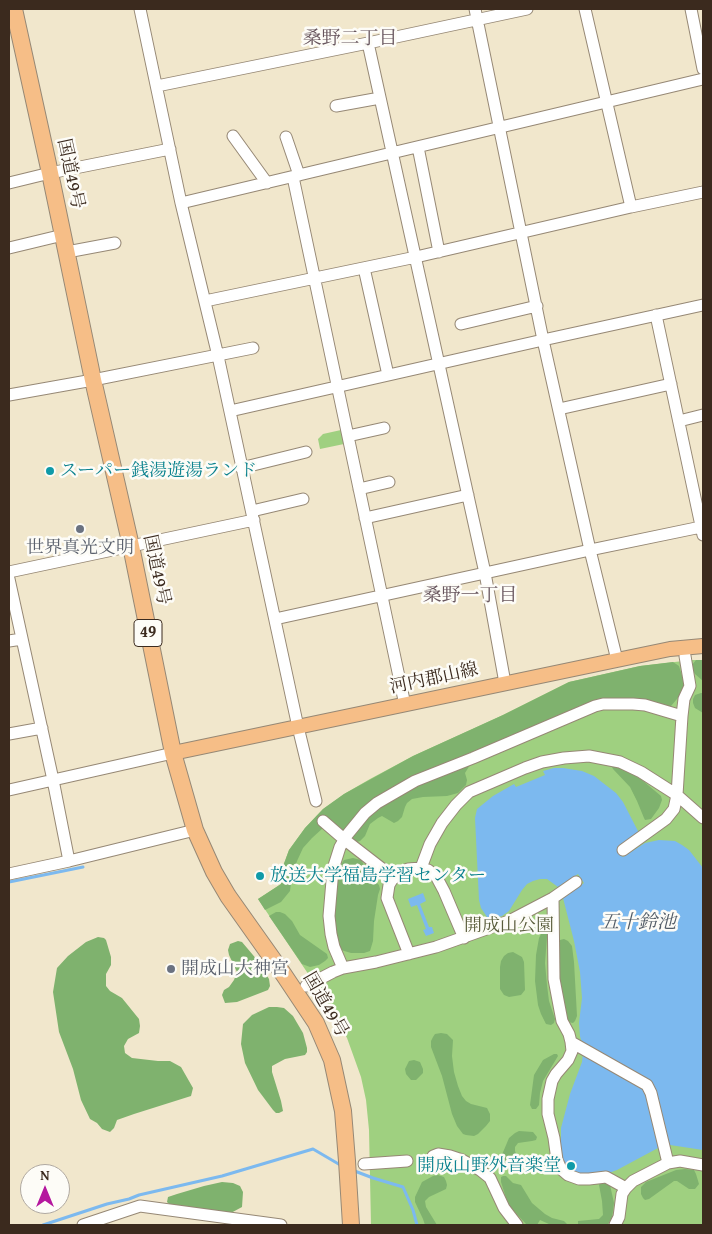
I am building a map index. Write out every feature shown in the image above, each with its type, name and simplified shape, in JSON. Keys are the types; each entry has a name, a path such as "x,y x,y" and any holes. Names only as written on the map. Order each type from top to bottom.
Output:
{"highway":[{"name":"国道49号","path":"14,9 173,753 195,830 214,872 228,896 284,974 316,1023 326,1044 332,1060 342,1111 351,1225"}],"main road":[{"name":"河内郡山線","path":"173,753 670,649 703,646"}],"street":[{"path":"140,9 181,203 218,356 298,727 316,801"},
{"path":"157,86 368,43 476,14 527,9"},
{"path":"585,9 631,207"},
{"path":"691,9 703,69"},
{"path":"476,14 543,340 590,550 617,660"},
{"path":"368,43 485,573 505,683"},
{"path":"181,203 703,79"},
{"path":"336,106 380,98"},
{"path":"233,136 267,183"},
{"path":"286,138 296,176 314,278 405,705"},
{"path":"418,147 439,252"},
{"path":"9,184 50,173 170,149"},
{"path":"205,301 439,252 703,192"},
{"path":"9,248 63,236"},
{"path":"67,252 115,243"},
{"path":"364,268 388,375"},
{"path":"230,411 703,305"},
{"path":"461,324 537,306"},
{"path":"275,618 590,550 702,531 656,315"},
{"path":"9,395 253,348"},
{"path":"559,409 671,384"},
{"path":"679,421 703,415"},
{"path":"348,436 384,428"},
{"path":"241,468 306,452"},
{"path":"359,488 389,482"},
{"path":"365,518 468,494"},
{"path":"9,572 130,546 253,515 303,500"},
{"path":"9,580 11,597 42,728 69,861"},
{"path":"9,641 22,639"},
{"path":"623,850 666,819 674,809 678,794 684,699 690,686 685,656"},
{"path":"342,968 334,947 329,916 333,869 345,840 365,813 377,803 416,781 595,706 603,704 645,705 682,716"},
{"path":"9,734 42,728"},
{"path":"9,790 173,753"},
{"path":"421,868 430,844 442,823 469,792 542,762 564,758 589,756 620,762 678,794 703,818"},
{"path":"323,821 394,878"},
{"path":"9,874 195,830"},
{"path":"409,954 387,898 389,885 394,878 408,869 421,868 428,870 436,876 464,938"},
{"path":"306,986 342,968 409,954 464,938 509,921 553,898 576,882"},
{"path":"553,898 554,979 562,1021 571,1042 571,1056 552,1081 548,1099 549,1121 557,1160 561,1168 568,1175 589,1179 606,1177 626,1188"},
{"path":"571,1042 647,1085 651,1093 668,1163"},
{"path":"433,1156 438,1154 462,1160 490,1178 504,1208 517,1225"},
{"path":"364,1164 407,1161"},
{"path":"615,1225 619,1217 622,1194 633,1181 668,1163 680,1161 703,1165"},
{"path":"83,1225 140,1206 216,1221 281,1225"},
{"path":"119,1213 121,1225"}],"green space":[{"path":"341,430 344,444 320,449 318,439 323,434"},
{"path":"696,660 703,660 703,681 692,669 692,665"},
{"name":"開成山公園","path":"703,660 703,1225 371,1225 369,1130 366,1100 361,1077 347,1038 327,1002 258,899 281,884 282,869 289,850 305,828 323,809 370,779 413,756 503,715 569,682 640,666"},
{"path":"673,662 679,666 684,689 671,706 660,710 632,707 601,709 470,765 465,773 466,785 458,793 447,796 412,799 407,803 402,817 398,821 394,823 382,816 378,818 370,824 365,836 360,841 354,843 323,828 303,848 292,876 290,891 281,902 265,910 258,899 281,884 282,869 289,850 305,828 323,809 344,794 413,756 503,715 569,682 640,666"},
{"path":"703,693 703,713 695,708 693,703 695,695"},
{"path":"614,765 625,769 642,780 661,796 662,800 659,808 651,819 645,820 630,787 613,769"},
{"path":"353,858 361,860 380,889 374,921 373,941 370,951 364,953 351,953 341,950 338,945 334,919 337,875 344,860"},
{"path":"276,912 285,914 292,921 300,935 327,954 328,958 319,965 310,967 302,964 269,916"},
{"path":"541,934 547,934 545,963 547,985 549,1001 555,1019 551,1025 546,1024 541,1014 535,981 539,938"},
{"path":"98,937 106,940 111,957 111,965 106,974 106,986 110,991 122,998 139,1019 139,1033 128,1039 124,1046 125,1053 132,1058 170,1061 181,1067 193,1088 191,1096 117,1120 110,1132 102,1129 90,1119 81,1100 73,1069 59,1032 53,992 57,968 68,956 86,942"},
{"path":"564,939 572,946 574,962 577,1016 573,1023 567,1020 558,970 558,943"},
{"path":"238,941 242,942 258,961 269,979 270,986 268,990 237,1002 225,1003 222,995 224,990 234,980 237,972 228,950 230,944"},
{"path":"513,952 522,957 524,962 525,990 521,995 509,997 504,995 500,989 500,967 504,956"},
{"path":"269,1007 284,1008 293,1016 303,1033 307,1048 305,1055 285,1059 272,1066 283,1111 279,1113 273,1110 258,1090 245,1063 241,1044 243,1024 252,1015"},
{"path":"435,1034 447,1034 453,1040 454,1072 462,1096 471,1104 487,1108 490,1114 490,1121 474,1136 463,1134 452,1114 442,1076 431,1047 431,1041"},
{"path":"554,1054 558,1056 543,1081 539,1105 536,1109 532,1109 530,1105 534,1075 543,1060"},
{"path":"409,1061 420,1062 423,1073 416,1080 411,1080 406,1074 405,1069"},
{"path":"519,1131 533,1132 537,1137 536,1140 518,1143 515,1147 521,1169 515,1169 510,1165 502,1164 501,1157 509,1138"},
{"path":"676,1170 694,1170 696,1174 699,1184 695,1189 689,1189 674,1181 649,1199 645,1200 643,1198 641,1187 646,1182"},
{"path":"438,1175 444,1177 447,1185 446,1189 425,1201 426,1207 437,1225 425,1225 415,1202 415,1197 422,1182"},
{"path":"506,1176 513,1183 521,1185 532,1203 545,1214 564,1221 568,1225 551,1225 540,1220 537,1225 527,1225 507,1201 501,1182 501,1177"},
{"path":"606,1180 610,1185 614,1203 612,1218 608,1224 578,1224 578,1221 599,1219 603,1215 599,1185 602,1181"},
{"path":"222,1182 240,1186 243,1192 242,1207 229,1214 176,1206 167,1202 168,1197"}],"water":[{"name":"五十鈴池","path":"554,768 582,771 594,776 616,793 623,802 639,833 617,849 623,857 645,843 659,840 675,841 689,850 703,868 703,1150 670,1145 658,1148 606,1174 577,1175 564,1165 561,1150 561,1128 570,1094 582,1062 584,1044 580,1036 579,1023 582,998 580,972 563,898 584,883 578,874 558,887 547,879 533,881 522,890 509,911 502,916 487,917 481,908 479,900 475,818 477,809 493,796 514,784 516,787 545,775 543,771"},
{"path":"423,893 426,901 420,904 429,927 432,927 434,933 426,936 423,930 426,929 417,905 411,907 408,899"}],"waterway":[{"path":"9,882 83,867"},
{"path":"43,1225 107,1204 222,1176 313,1149 342,1166"},
{"path":"352,1170 403,1187 417,1225"}],"place":[{"name":"スーパー銭湯遊湯ランド","path":"50,471"},
{"name":"世界真光文明","path":"80,529"},
{"name":"放送大学福島学習センター","path":"260,876"},
{"name":"開成山大神宮","path":"171,969"},
{"name":"開成山野外音楽堂","path":"571,1166"}],"district":[{"name":"桑野二丁目","path":"350,39"},
{"name":"桑野一丁目","path":"470,596"}]}
